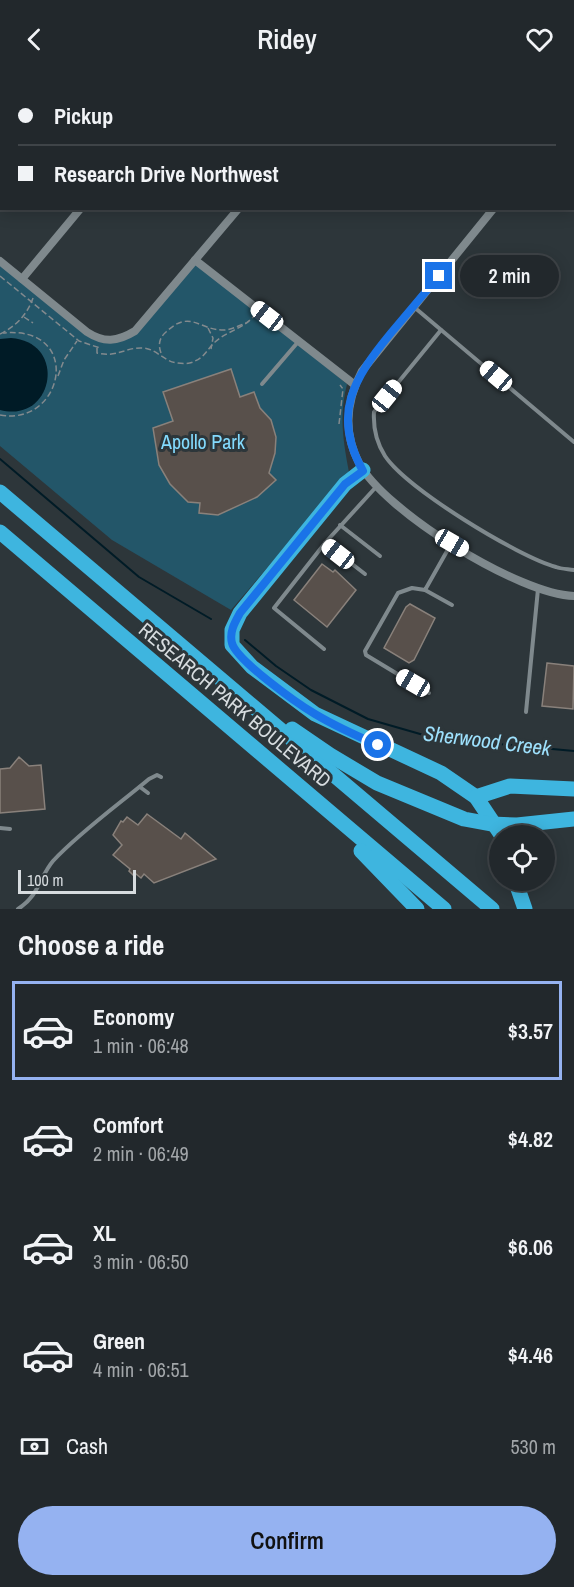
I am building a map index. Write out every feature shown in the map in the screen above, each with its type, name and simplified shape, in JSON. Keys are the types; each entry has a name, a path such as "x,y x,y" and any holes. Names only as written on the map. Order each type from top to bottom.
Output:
{"highway":[{"path":"363,471 345,484 240,613 232,630 232,645 252,668 315,714 441,773 476,797 495,825"},
{"name":"RESEARCH PARK BOULEVARD","path":"0,492 492,909"},
{"name":"RESEARCH PARK BOULEVARD","path":"0,532 444,909"},
{"path":"225,682 339,761 377,783 438,810 491,824 517,825 574,819"},
{"path":"476,797 510,786 574,789"},
{"path":"303,790 417,909"},
{"path":"519,891 525,909"}],"street":[{"path":"22,279 79,210"},
{"path":"0,261 98,339 110,341 124,338 135,331 236,210"},
{"path":"492,210 370,360 355,385 350,401 348,422 354,452 363,471 376,486 412,516 452,543 538,589 574,596"},
{"path":"195,260 355,385"}],"lane":[{"path":"414,306 574,442"},
{"path":"441,330 374,412 373,425 377,442 386,458 402,474 458,516 528,554 556,567 574,570"},
{"path":"262,384 299,341"},
{"path":"324,649 274,608 340,525 376,486"},
{"path":"340,525 380,556"},
{"path":"325,543 364,574"},
{"path":"425,590 452,543"},
{"path":"429,693 366,655 365,651 398,593 412,588 425,590 452,605"},
{"path":"526,712 538,589"},
{"path":"18,909 36,891 51,863 140,787 157,775 161,777"},
{"path":"140,787 148,793"},
{"path":"0,828 10,829"}],"path":[{"path":"0,276 77,340 107,348 106,355"},
{"path":"1,333 23,317 32,302 35,290"},
{"path":"97,347 98,352 106,355 134,349 150,349 174,363 190,363 201,358 223,336 249,321 255,314"},
{"path":"23,317 33,323"},
{"path":"162,356 159,341 174,326 189,321 226,330 249,321"},
{"path":"206,326 212,333 211,348"},
{"path":"1,333 30,334 45,345 55,359 57,380"},
{"path":"0,415 17,416 34,409 49,394 64,360 77,340"},
{"path":"121,345 124,352"},
{"path":"339,381 343,389 339,424"}],"green space":[{"name":"Apollo Park","path":"0,259 98,339 124,338 195,260 347,384 343,406 343,428 349,472 231,610 112,540 0,446"}],"shaded area":[{"path":"11,338 29,343 41,353 47,366 47,381 42,394 33,405 18,411 0,410 0,339"}],"building":[{"path":"231,369 240,397 254,392 260,408 271,420 276,437 275,453 269,473 276,480 257,497 218,515 199,513 200,503 188,502 170,484 159,465 153,428 173,421 163,392"},
{"path":"322,564 333,572 335,570 356,590 327,627 294,600"},
{"path":"410,604 435,618 414,660 409,663 384,648 406,607"},
{"path":"547,663 574,666 573,709 542,706"},
{"path":"19,757 29,766 41,765 45,809 0,813 0,769 10,768"},
{"path":"147,814 181,839 185,833 216,859 154,883 144,874 141,878 136,874 134,876 129,871 130,869 113,855 122,845 113,835 121,821 123,822 127,817 138,825"}],"waterway":[{"name":"Sherwood Creek","path":"0,459 139,577 211,619"},
{"name":"Sherwood Creek","path":"245,640 276,666 311,690 368,719 434,738 574,751"}],"route":[{"path":"378,745 315,714 252,668 234,650 231,640 232,630 240,613 345,484 363,471 351,443 348,422 348,408 355,385 370,360 439,276"}]}
